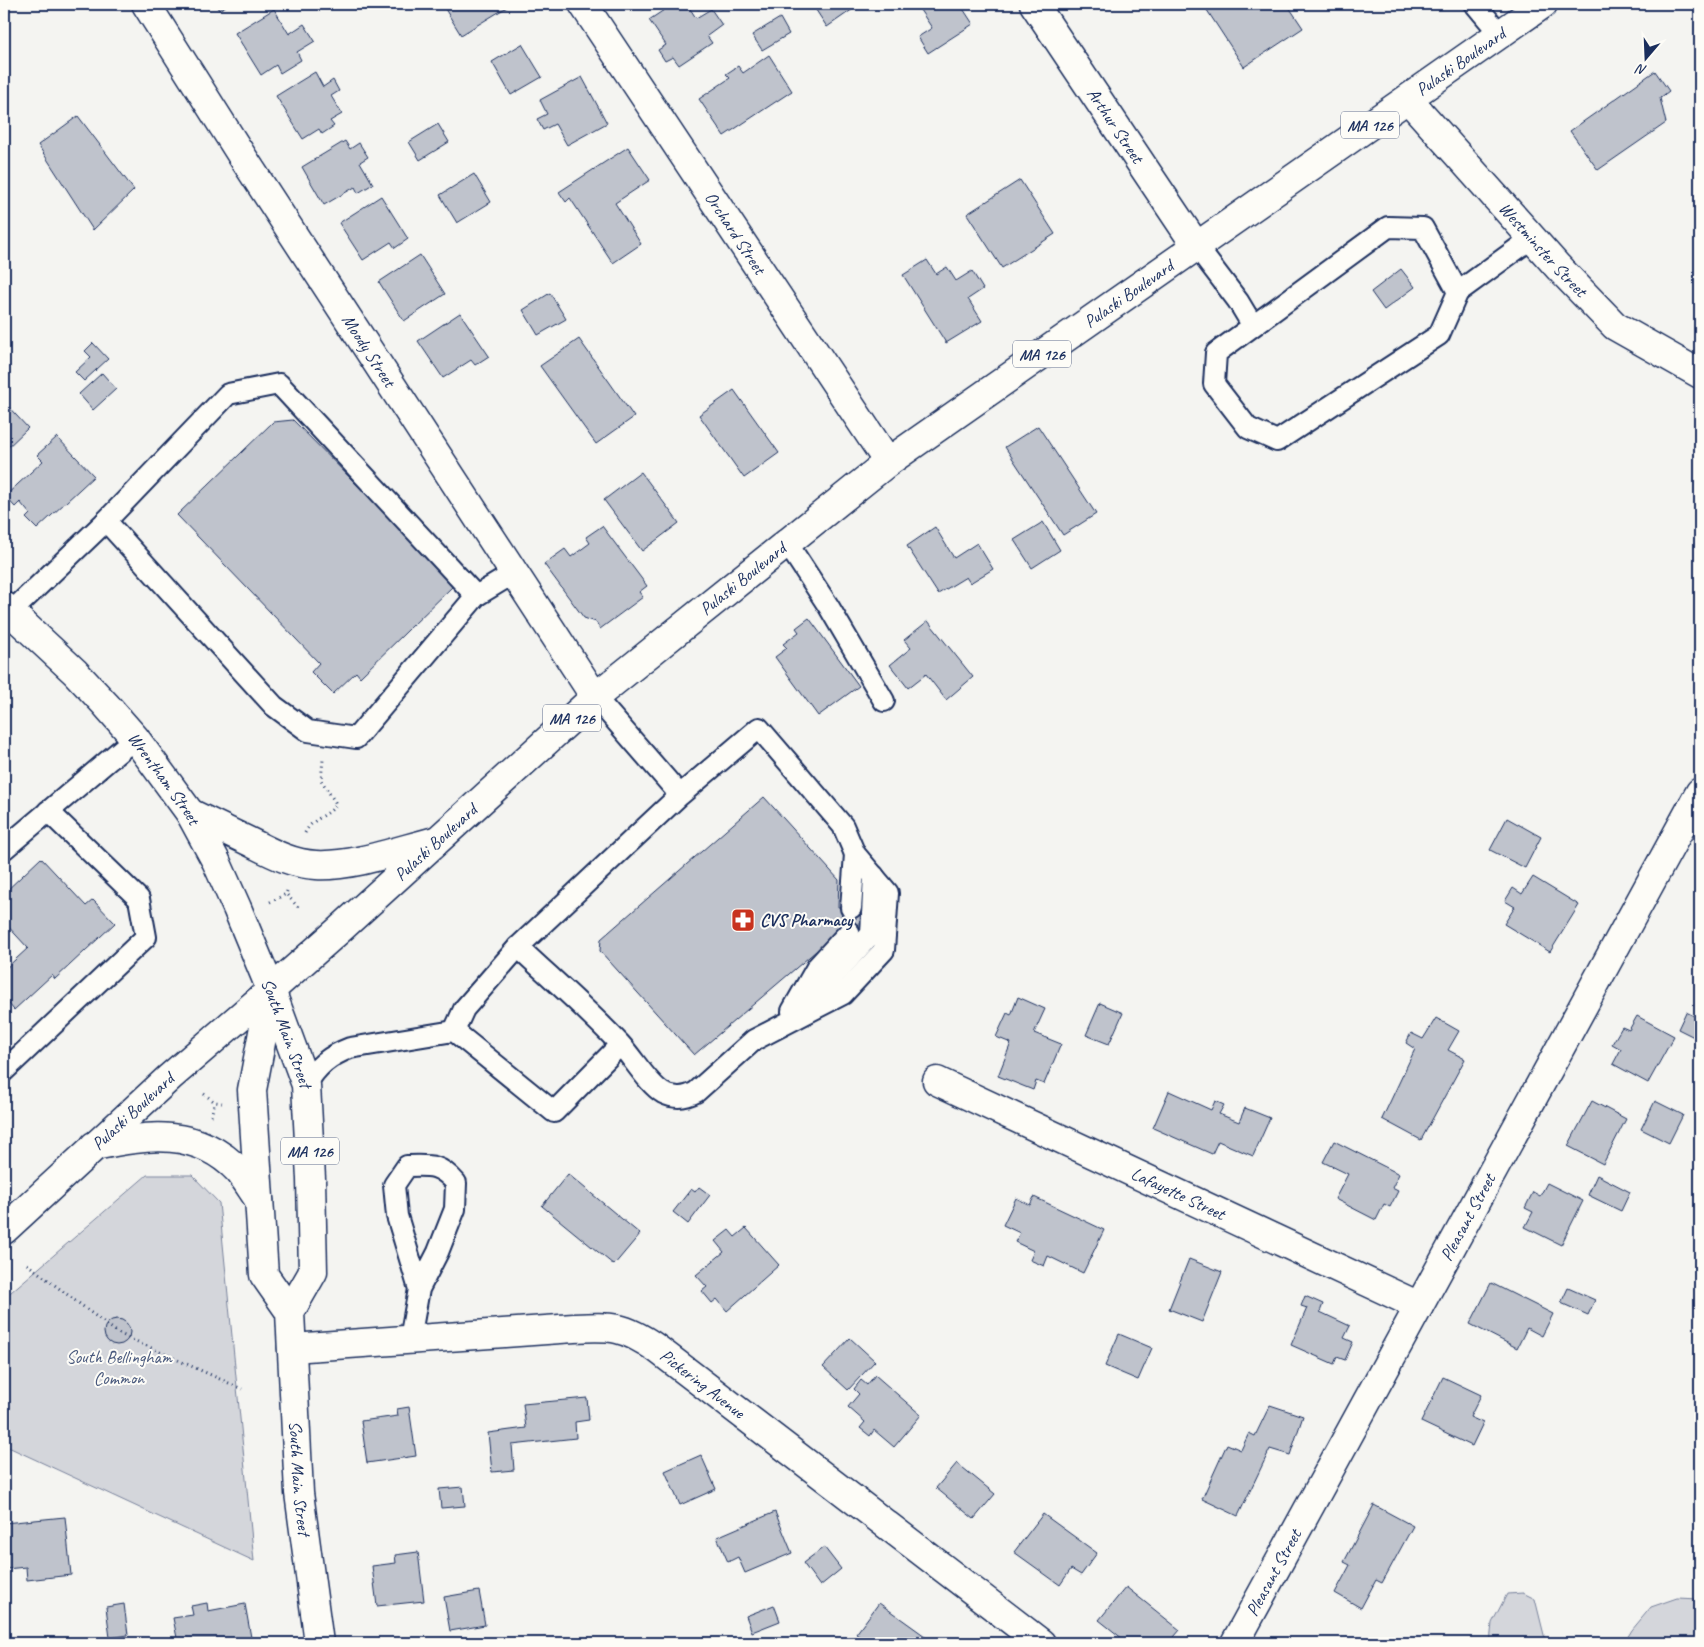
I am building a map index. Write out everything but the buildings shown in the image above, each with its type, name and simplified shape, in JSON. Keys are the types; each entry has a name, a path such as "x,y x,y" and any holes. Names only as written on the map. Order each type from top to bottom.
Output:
{"street":[{"name":"Moody Street","path":"146,4 247,165 595,697"},
{"name":"Orchard Street","path":"583,4 888,462"},
{"name":"Arthur Street","path":"1034,4 1197,247"},
{"name":"Pulaski Boulevard","path":"4,1230 170,1077 439,840 595,697 888,462 1543,4"},
{"name":"Westminster Street","path":"1408,99 1558,267 1615,326 1695,366"},
{"name":"Wrentham Street","path":"7,609 75,672 135,738 190,813 224,878 271,990"},
{"name":"Pleasant Street","path":"1235,1643 1700,792"},
{"path":"190,813 288,860 313,865 328,865 358,860 439,840"},
{"name":"South Main Street","path":"271,990 306,1085 312,1179 313,1272 290,1312"},
{"name":"South Main Street","path":"271,990 252,1090 264,1275 290,1312 299,1493 319,1643"},
{"name":"Lafayette Street","path":"937,1081 1419,1306"},
{"path":"94,1146 132,1138 154,1137 188,1140 224,1158 239,1172 259,1200"},
{"name":"Pickering Avenue","path":"292,1348 596,1327 618,1328 638,1336 1041,1643"}],"lane":[{"path":"1475,4 1500,34"},
{"path":"1458,292 1423,228 1388,227 1216,353 1214,384 1248,428 1277,441 1439,336 1458,292 1532,238"},
{"path":"1197,247 1238,301 1253,326"},
{"path":"7,609 106,521 228,394 279,384 476,596"},
{"path":"106,521 274,706 308,731 356,738 476,596 514,573"},
{"path":"788,542 829,607 884,702"},
{"path":"595,697 680,795"},
{"path":"454,1031 464,1009 518,947 680,795 759,728 843,826 855,854 888,893 884,950 843,994 754,1040 696,1092 687,1097 675,1097 663,1093 655,1086 620,1045 518,947"},
{"path":"4,849 135,738"},
{"path":"4,1071 146,937 139,899 48,811"},
{"path":"851,908 855,854"},
{"path":"790,1022 817,967 849,932"},
{"path":"306,1085 314,1072 336,1053 350,1048 454,1031 554,1112 620,1045"},
{"path":"410,1339 419,1289 438,1252 455,1209 456,1183 447,1172 431,1165 407,1166 394,1185 397,1216 419,1289"}],"path":[{"path":"304,835 308,826 314,820 327,814 336,805 322,780 326,734"},
{"path":"286,894 287,888"},
{"path":"270,902 286,894"},
{"path":"286,894 299,908"},
{"path":"204,1094 215,1102 224,1104"},
{"path":"209,1122 215,1102"},
{"path":"27,1264 118,1333 242,1389"}],"green space":[{"name":"South Bellingham Common","path":"147,1175 192,1175 219,1203 254,1561 4,1445 4,1298"},
{"path":"1523,1593 1535,1599 1546,1643 1490,1643 1492,1623 1507,1594"},
{"path":"1677,1598 1700,1599 1700,1643 1624,1643 1651,1607"}],"place":[{"name":"CVS Pharmacy","path":"743,920"}]}
